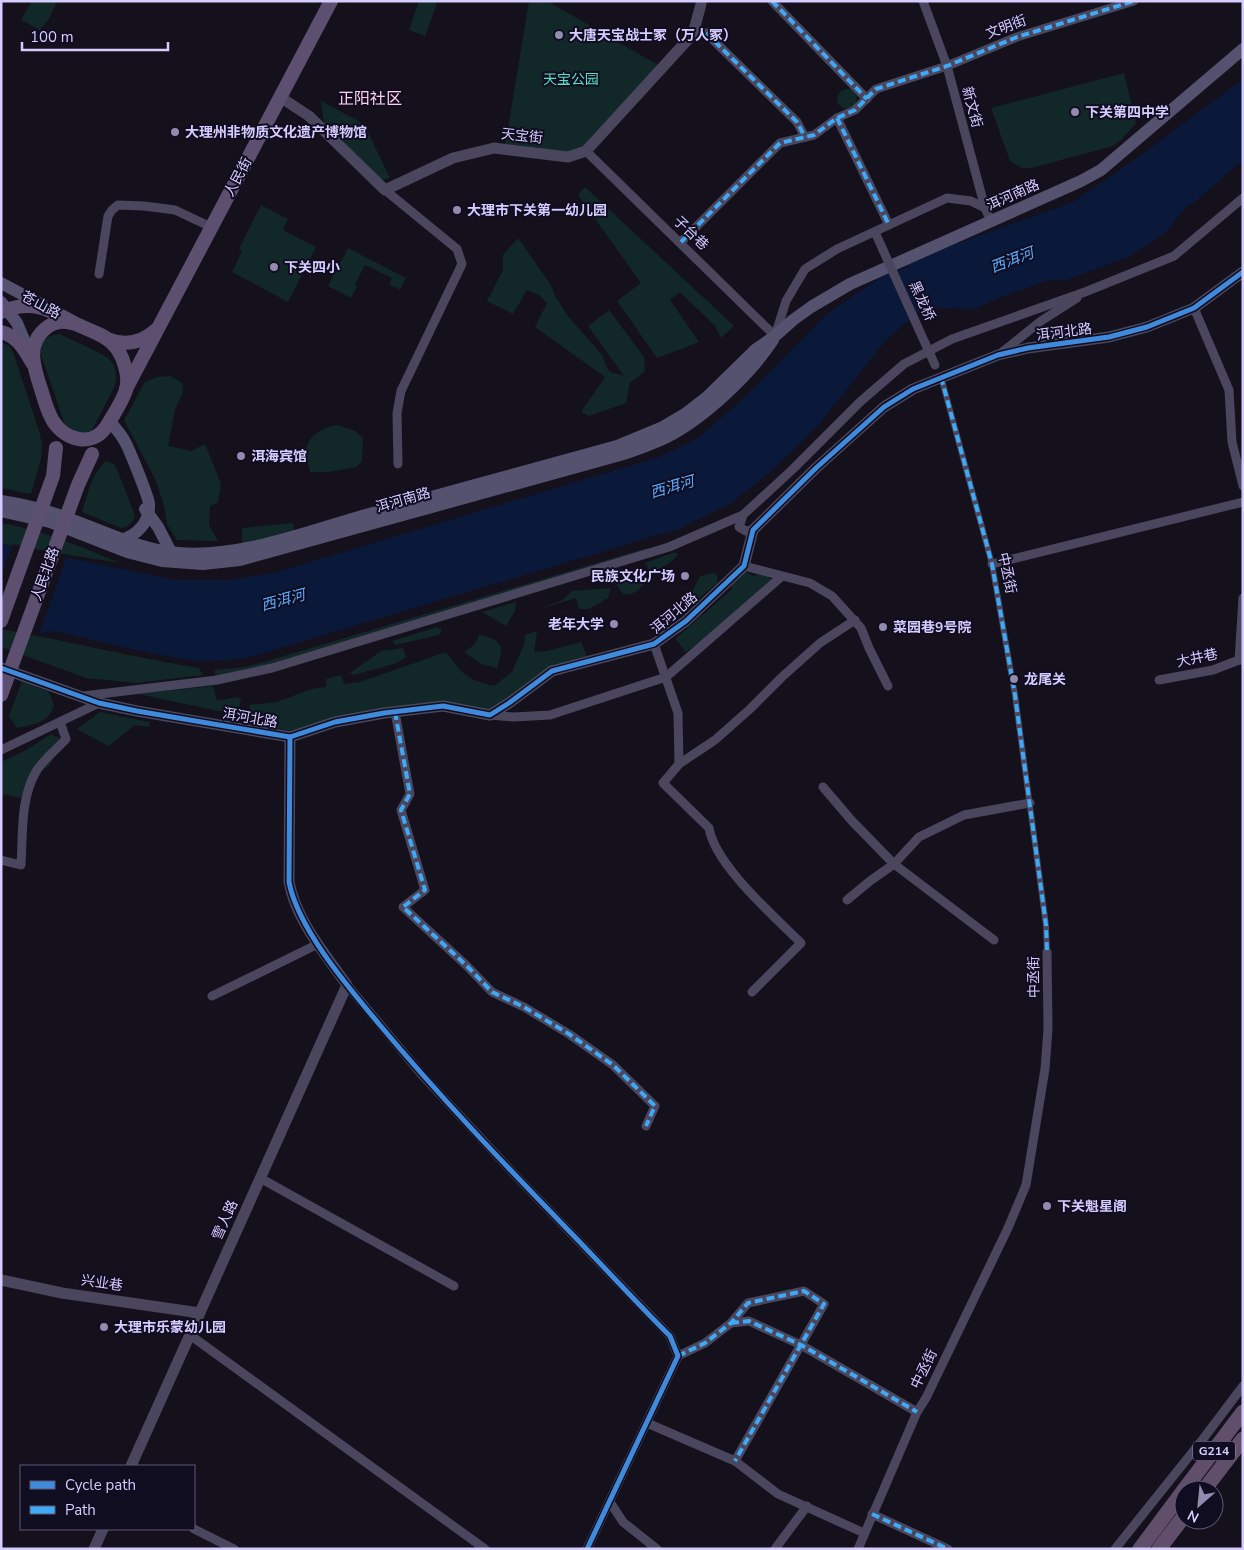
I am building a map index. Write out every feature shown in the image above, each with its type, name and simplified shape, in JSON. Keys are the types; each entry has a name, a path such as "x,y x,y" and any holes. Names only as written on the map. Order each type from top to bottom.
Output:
{"highway":[{"name":"G214","path":"1192,1480 1243,1412"},
{"name":"G214","path":"1212,1480 1243,1439"},
{"name":"G214","path":"1140,1549 1174,1503"},
{"path":"1159,1549 1174,1529"}],"main road":[{"name":"人民街","path":"126,390 331,1"},
{"name":"洱河南路","path":"1,511 50,522 138,556 174,557 238,550 617,446 663,427 684,414 707,397 755,350 803,313 841,288 1081,181 1101,170 1243,49"},
{"name":"苍山路","path":"1,284 81,326"},
{"path":"33,364 34,344 45,328 51,324 63,322 81,326 106,339 116,347 122,359 126,375 126,390 103,431 96,437 81,440 70,436 60,429 49,413 22,332 4,308 28,305 51,310"},
{"path":"106,339 121,343 135,342 151,334 160,326"},
{"path":"1,332 8,334 17,341 33,364"},
{"name":"人民北路","path":"1,621 53,476 56,448 49,413"},
{"path":"106,544 123,540 138,531 148,512 149,503 125,441 110,421"},
{"name":"人民北路","path":"1,696 76,490 92,454 110,421"},
{"name":"洱河南路","path":"1,501 53,513 174,557"},
{"path":"148,512 174,557"}],"street":[{"path":"772,1 868,99"},
{"name":"新文街","path":"923,1 947,66 985,208 991,221"},
{"name":"文明街","path":"681,242 780,143 814,135 837,118 855,110 876,89 947,66 1017,37 1134,1"},
{"path":"586,151 693,34 701,2"},
{"path":"706,33 797,122 805,137"},
{"path":"280,97 309,116 385,190 457,249 462,264 401,391 397,413 398,464"},
{"path":"837,118 890,225"},
{"name":"天宝街","path":"385,190 453,158 494,148 568,156 586,151"},
{"name":"子台巷","path":"586,151 775,336"},
{"path":"775,336 786,301 805,269 837,249 947,198 971,201 985,208"},
{"path":"79,697 132,689 218,680 272,668 660,550 743,515 793,469 861,401 904,364 952,340 1085,292 1174,256 1243,198"},
{"path":"99,274 108,216 118,206 144,206 175,210 211,227"},
{"name":"黑龙桥","path":"875,232 941,377"},
{"name":"洱河北路","path":"753,530 816,468 884,407 912,389 998,355 1028,348 1109,338 1147,327 1194,308 1243,272"},
{"path":"998,355 1041,321 1085,292"},
{"path":"1194,308 1229,390 1232,442 1243,486"},
{"name":"中丞街","path":"858,1549 917,1412 926,1398 1008,1228 1026,1185 1045,1068 1048,1028 1046,925 1015,695 992,564 941,377"},
{"path":"992,564 1243,502"},
{"path":"743,515 739,527 746,531 753,530 744,566 810,583 832,596 862,628 869,648 888,686"},
{"name":"洱河北路","path":"1,668 100,703 290,737 335,722 443,706 490,715 510,703 552,671 654,644 686,621 744,566"},
{"path":"490,715 514,717 550,715 666,677 781,577"},
{"path":"1241,660 1243,598"},
{"path":"752,992 801,943 733,875 710,838 709,828 663,783 679,764 715,740 820,642 855,620"},
{"path":"654,644 678,713 679,764"},
{"name":"大井巷","path":"1159,680 1213,670 1241,660"},
{"path":"1,750 100,703"},
{"path":"395,712 410,794 401,810 425,890 403,907 467,966 492,992 524,1007 569,1034 613,1065 655,1106 646,1126"},
{"path":"1,860 21,865 25,806 29,785 38,769 66,739 60,722"},
{"path":"290,737 290,882 292,897 318,944 347,985 423,1076 670,1336 678,1356"},
{"path":"823,787 894,864 994,940"},
{"path":"847,900 894,864 919,837 964,815 1030,803"},
{"path":"212,996 318,944"},
{"name":"雪人路","path":"131,1465 347,985"},
{"path":"260,1178 454,1286"},
{"name":"兴业巷","path":"1,1280 62,1293 200,1313"},
{"path":"587,1549 678,1356 705,1343 731,1323 748,1303 804,1292 824,1304 736,1461"},
{"path":"731,1323 749,1321 801,1346 917,1412"},
{"path":"190,1335 485,1549"},
{"path":"1115,1549 1204,1439 1243,1386"},
{"path":"647,1423 736,1461 778,1494 864,1533"},
{"path":"610,1502 623,1522 657,1549"},
{"path":"775,1549 807,1506"},
{"path":"872,1514 948,1549"},
{"path":"94,1549 103,1530"},
{"path":"195,1530 234,1549"}],"green space":[{"path":"32,1 57,1 49,19 40,30 21,20"},
{"path":"419,1 437,3 425,36 409,30"},
{"name":"天宝公园","path":"529,1 547,1 658,65 584,148 567,153 544,151 519,145 505,146"},
{"path":"1124,73 1136,123 1121,140 1113,146 1031,168 1022,168 1010,161 991,108"},
{"path":"843,89 851,89 857,95 857,103 851,109 843,109 837,103 837,95"},
{"path":"321,101 364,124 390,178 381,180 324,123"},
{"path":"585,187 734,326 721,338 715,326 680,292 670,300 699,342 657,358 617,301 641,283 578,195"},
{"path":"261,205 288,219 283,230 316,247 288,302 232,272 242,251 239,249"},
{"path":"518,238 551,285 555,296 567,315 603,356 610,372 624,376 588,326 609,310 644,357 645,371 630,383 626,403 589,416 581,412 605,377 535,327 547,303 539,295 527,290 513,314 487,301 503,270 503,255"},
{"path":"348,248 406,278 400,290 389,284 392,278 365,265 355,284 357,286 351,298 328,286"},
{"path":"60,334 106,357 115,369 115,386 91,432 80,434 66,426 42,358 41,348 44,341 50,336"},
{"path":"1,342 9,346 13,352 42,444 41,459 31,494 1,488"},
{"path":"170,376 182,383 183,392 175,410 168,446 191,451 205,444 221,484 218,502 210,506 209,525 218,541 177,540 167,524 164,505 155,479 124,420 145,382 157,377"},
{"path":"337,425 355,431 363,438 362,461 356,467 328,472 310,472 306,457 309,441 321,430"},
{"path":"106,461 114,464 117,469 135,515 126,527 121,528 82,512 93,478"},
{"path":"1,523 47,535 120,563 1,544"},
{"path":"293,523 294,533 242,543 242,528"},
{"path":"647,548 647,551 251,670 215,677 215,670 244,667 264,662"},
{"path":"675,552 678,554 673,560 651,573 645,563"},
{"path":"745,571 753,576 763,573 771,579 708,636 686,652 675,639 731,590 732,583"},
{"path":"640,573 646,582 636,592 623,594 615,582 629,580"},
{"path":"714,573 717,575 717,583 679,615 675,606 692,592 700,576"},
{"path":"611,588 608,598 589,609 579,609 576,598 536,610 563,600 572,591"},
{"path":"516,602 515,611 506,626 482,612"},
{"path":"437,627 442,629 439,635 395,645 392,641"},
{"path":"1,629 199,668 203,675 136,683 86,678 1,647"},
{"path":"537,631 534,652 547,651 581,642 588,658 545,670 490,712 459,704 307,726 289,731 245,722 250,705 277,702 311,689 326,687 326,679 341,675 344,684 360,682 446,652 456,666 466,675 477,681 494,686 512,672 524,644 525,635"},
{"path":"479,635 493,639 500,645 501,654 497,668 481,664 464,652 473,645"},
{"path":"403,648 406,657 397,663 354,675 350,673 381,651"},
{"path":"22,681 49,692 54,705 44,720 17,728 9,716"},
{"path":"213,686 217,701 236,697 241,699 238,715 138,694"},
{"path":"100,712 150,722 149,727 135,725 108,746 77,729"},
{"path":"51,734 59,738 62,745 48,767 31,775 21,798 1,794 1,762 26,750"}],"water":[{"name":"西洱河","path":"1243,79 1243,160 1196,201 1186,207 1165,233 1128,257 1064,281 1049,280 973,309 926,306 888,338 815,429 767,475 730,504 681,528 251,657 195,661 145,652 54,631 36,634 1,623 1,544 175,580 229,580 274,573 656,458 697,439 744,398 828,313 878,279 889,273 906,268 912,261 925,255 1073,202 1137,158"}],"pier":[{"path":"13,544 67,556 38,637 1,626 1,576"}],"marked path":[{"path":"772,1 867,99"},
{"path":"681,242 780,143 814,135 837,118 855,110 876,89 947,66 1017,37 1134,1"},
{"path":"706,33 797,122 805,137"},
{"path":"837,118 889,225"},
{"path":"941,377 992,564 1015,695 1046,925 1047,952"},
{"path":"395,712 410,794 401,810 425,890 403,907 467,966 492,992 524,1007 569,1034 613,1065 655,1106 646,1126"},
{"path":"678,1356 705,1343 731,1323 748,1303 804,1291 824,1304 735,1461"},
{"path":"731,1323 749,1321 801,1345 917,1412"},
{"path":"872,1514 948,1549"}],"cycle path":[{"path":"1,668 99,703 290,737 335,722 384,713 443,706 490,715 552,671 654,644 686,621 744,566 753,530 816,468 884,407 913,389 998,355 1028,348 1109,337 1147,327 1194,308 1243,272"},
{"path":"290,737 289,882 294,900 314,938 340,976 402,1051 497,1156 670,1336 678,1356 587,1549"}],"place":[{"name":"大唐天宝战士冢（万人冢）","path":"559,35"},
{"name":"下关第四中学","path":"1075,112"},
{"name":"大理州非物质文化遗产博物馆","path":"175,132"},
{"name":"大理市下关第一幼儿园","path":"457,210"},
{"name":"下关四小","path":"274,267"},
{"name":"洱海宾馆","path":"241,456"},
{"name":"民族文化广场","path":"685,576"},
{"name":"老年大学","path":"614,624"},
{"name":"菜园巷9号院","path":"883,627"},
{"name":"龙尾关","path":"1014,679"},
{"name":"下关魁星阁","path":"1047,1206"},
{"name":"大理市乐蒙幼儿园","path":"104,1327"}],"district":[{"name":"正阳社区","path":"370,99"}]}
